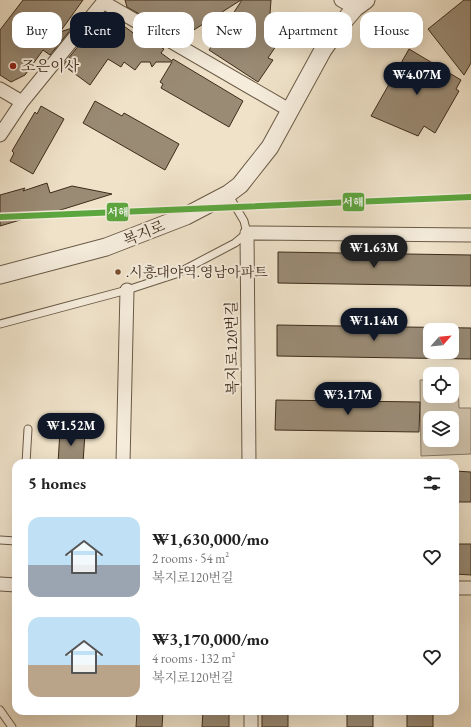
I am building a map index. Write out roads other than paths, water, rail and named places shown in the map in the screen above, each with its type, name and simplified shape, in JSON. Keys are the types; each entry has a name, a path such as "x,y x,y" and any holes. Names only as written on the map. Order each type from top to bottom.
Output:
{"street":[{"path":"0,135 22,102 104,1 291,111"},
{"name":"복지로","path":"0,275 106,248 186,216 228,194 240,185 270,147 323,50 354,3"},
{"path":"0,89 22,102"},
{"path":"247,233 471,235"},
{"name":"복지로120번길","path":"247,233 249,459"},
{"path":"122,459 127,290"},
{"path":"0,584 12,584"},
{"path":"459,588 471,588"},
{"path":"251,715 251,727"}],"lane":[{"path":"0,324 127,290 176,274 235,243 247,233 244,221 228,194"},
{"path":"26,459 28,429"},
{"path":"0,540 12,541"},
{"path":"0,710 12,727"}],"place":[{"name":"조은이사","path":"13,66"},
{"name":".시흥대야역.영남아파트","path":"118,272"}]}
